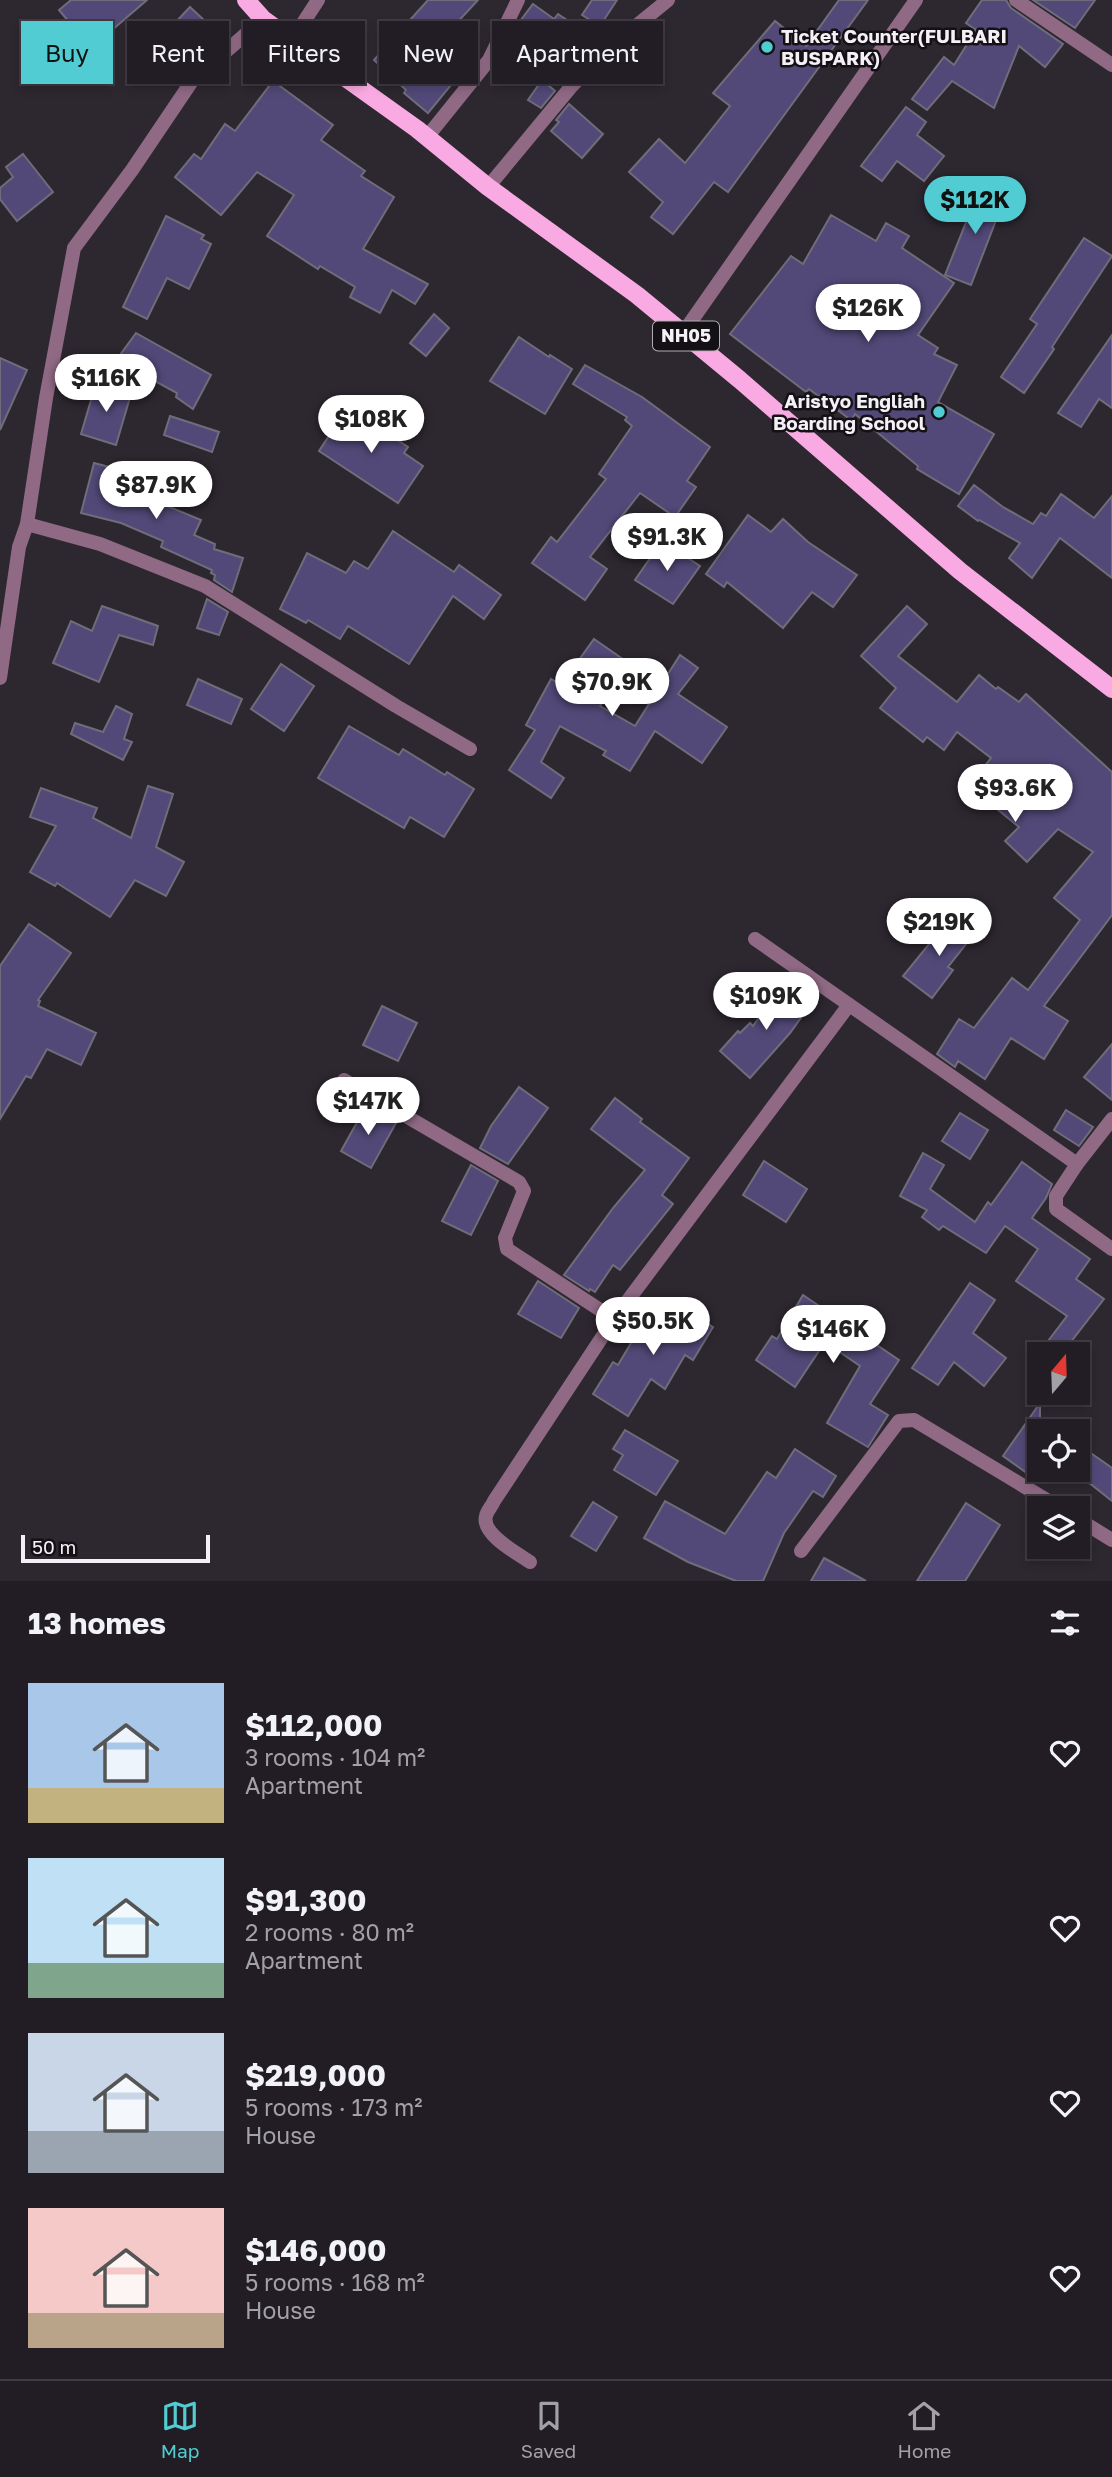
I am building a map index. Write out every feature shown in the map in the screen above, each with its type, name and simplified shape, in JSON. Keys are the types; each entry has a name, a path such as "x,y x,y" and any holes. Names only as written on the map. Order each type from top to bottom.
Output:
{"main road":[{"name":"NH05","path":"246,0 266,21"},
{"name":"NH05","path":"353,84 427,137 488,187 637,295 960,570 1112,689"}],"street":[{"path":"304,21 318,0"},
{"path":"427,137 489,60 518,0"},
{"path":"488,187 604,52 668,0"},
{"path":"683,333 916,0"},
{"path":"1016,0 1112,65"},
{"path":"0,678 19,547 27,524 46,398 74,248 132,170 192,81 263,19"},
{"path":"27,524 100,544 205,586 396,706 470,749"},
{"path":"755,939 1077,1164"},
{"path":"530,1562 486,1528 485,1517 614,1320 849,1005"},
{"path":"344,1080 519,1182 524,1191 505,1238 507,1249 614,1320"},
{"path":"1112,1119 1056,1196 1056,1209 1112,1249"},
{"path":"801,1551 899,1421 914,1420 1040,1496"},
{"path":"1090,1526 1112,1540"}],"building":[{"path":"71,0 147,0 113,29 113,21 68,21 59,10"},
{"path":"428,0 478,0 459,21 409,21"},
{"path":"592,0 617,0 603,21 592,21 582,15"},
{"path":"839,0 868,0 728,192 714,182 673,234 651,217 663,202 629,172 659,139 685,163 730,106 713,93 775,21 806,46"},
{"path":"982,0 1006,0 1011,8 1063,44 1045,67 1019,46 994,108 952,81 927,110 912,99 944,57 954,65 976,30 966,23"},
{"path":"1033,0 1095,0 1075,28"},
{"path":"533,4 554,19 558,14 568,21 520,21"},
{"path":"190,7 205,21 177,21"},
{"path":"271,84 277,84 333,125 321,140 365,171 361,176 394,197 363,249 428,284 415,304 392,290 380,313 350,297 355,287 320,266 318,269 267,236 294,195 257,172 221,215 175,177 194,154 201,159 225,124 235,131"},
{"path":"400,84 452,84 428,113 404,93 406,90"},
{"path":"539,84 547,84 555,91 541,108 528,100"},
{"path":"569,104 603,134 582,158 551,131"},
{"path":"906,107 926,122 917,135 944,156 924,181 897,161 882,181 861,166"},
{"path":"23,154 53,192 17,221 0,199 0,188 13,177 6,167"},
{"path":"980,187 1005,197 971,285 945,275"},
{"path":"831,215 876,241 886,223 909,236 902,248 954,283 918,335 938,348 934,354 957,365 938,402 994,434 959,494 917,469 918,466 855,414 851,420 809,389 806,392 730,334 791,256 803,264"},
{"path":"166,216 204,235 201,239 211,244 189,289 167,278 147,319 123,307"},
{"path":"1084,238 1112,256 1024,393 1001,377 1037,324 1030,319"},
{"path":"434,314 449,328 426,356 410,343"},
{"path":"136,333 211,375 193,409 176,397 177,393 151,379 120,355"},
{"path":"1112,335 1112,408 1099,399 1081,427 1058,413"},
{"path":"519,337 572,369 545,414 490,381"},
{"path":"0,358 27,370 0,430"},
{"path":"585,365 642,397 710,447 687,481 696,487 675,517 640,493 590,557 607,569 585,600 532,563 551,537 557,542 606,479 599,474 632,426 625,420 627,417 573,384"},
{"path":"96,383 131,394 116,445 81,434"},
{"path":"348,407 408,447 404,453 423,466 398,503 319,451"},
{"path":"170,416 219,432 212,452 164,435"},
{"path":"94,463 125,471 124,478 159,492 155,501 201,520 194,535 215,544 214,549 243,558 232,592 214,580 212,570 161,547 163,541 121,523 81,513"},
{"path":"974,485 1003,507 1033,524 1041,513 1046,516 1061,494 1094,518 1112,496 1112,578 1060,538 1032,578 1009,558 1020,543 978,521 958,506"},
{"path":"748,515 771,532 783,519 808,542 857,575 833,607 812,592 783,628 727,582 724,587 706,574"},
{"path":"393,531 454,572 459,565 501,595 484,619 453,596 409,664 348,626 340,639 308,620 306,623 280,609 307,553 346,573 354,561 368,569"},
{"path":"662,541 700,566 673,604 635,580"},
{"path":"207,599 228,612 219,635 197,628"},
{"path":"102,606 158,626 153,645 119,635 99,682 53,663 71,621 92,631"},
{"path":"907,606 927,624 898,656 957,702 979,675 1019,702 1026,694 1112,772 1112,915 1044,1006 1068,1021 1044,1059 1011,1038 985,1079 958,1061 955,1067 937,1054 959,1019 974,1028 1012,978 1028,990 1080,920 1054,898 1093,852 1058,829 1027,862 1005,841 1019,827 969,786 991,758 957,732 944,750 927,737 923,742 880,708 896,688 861,656"},
{"path":"594,639 630,664 600,706 635,726 680,655 698,668 678,694 727,727 702,763 655,731 630,771 603,755 606,751 560,726 541,762 564,778 551,798 509,770 535,730 526,725 551,679 561,685"},
{"path":"281,664 314,686 284,731 251,709"},
{"path":"198,679 242,699 231,724 187,705"},
{"path":"116,706 132,714 124,739 132,742 123,760 71,734 75,723 103,732"},
{"path":"349,726 399,755 403,749 474,789 444,837 410,817 404,828 318,778"},
{"path":"148,786 173,794 156,847 184,862 166,896 135,880 110,917 57,883 55,886 30,872 56,826 30,817 41,788 97,808 93,818 131,838"},
{"path":"951,917 974,934 948,967 953,970 932,998 903,976"},
{"path":"29,924 71,953 38,1000 38,1006 96,1033 81,1065 47,1049 31,1078 26,1076 0,1119 0,966"},
{"path":"783,984 811,1004 790,1033 750,1078 720,1051 738,1031 740,1033 750,1023 753,1026"},
{"path":"382,1006 417,1023 398,1061 363,1045"},
{"path":"1112,1044 1112,1100 1084,1077"},
{"path":"519,1087 548,1108 508,1164 480,1148 491,1126"},
{"path":"615,1098 642,1119 640,1122 689,1158 662,1195 673,1204 620,1270 613,1265 595,1292 564,1275 613,1208 645,1170 591,1129"},
{"path":"366,1106 396,1123 371,1168 341,1151"},
{"path":"1066,1110 1093,1127 1079,1146 1054,1130"},
{"path":"960,1113 988,1130 970,1159 942,1141"},
{"path":"923,1153 944,1165 930,1189 975,1222 988,1202 991,1205 1022,1162 1052,1184 1032,1218 1090,1259 1076,1279 1104,1299 1071,1342 1049,1342 1067,1316 1016,1281 1038,1249 1005,1226 986,1253 943,1226 939,1230 922,1217 927,1210 900,1196"},
{"path":"764,1161 807,1189 786,1222 743,1195"},
{"path":"471,1165 498,1181 471,1235 442,1221"},
{"path":"538,1281 579,1308 561,1338 518,1314"},
{"path":"970,1283 995,1300 973,1333 1006,1358 984,1386 954,1362 938,1385 912,1368"},
{"path":"803,1295 899,1360 870,1404 888,1415 868,1447 827,1423 860,1366 825,1342 795,1387 756,1360 772,1336 777,1339"},
{"path":"669,1300 713,1327 693,1360 685,1355 665,1389 651,1379 628,1416 593,1394 613,1362 618,1365 637,1333 645,1338"},
{"path":"1039,1405 1040,1405 1040,1419 1029,1419"},
{"path":"1027,1422 1027,1473 1003,1456"},
{"path":"625,1430 678,1461 656,1495 614,1470 623,1455 613,1449"},
{"path":"795,1449 836,1476 823,1497 813,1491 784,1533 763,1581 736,1581 688,1562 644,1538 665,1501 725,1534 767,1472 776,1478"},
{"path":"1090,1452 1112,1468 1112,1501 1088,1482"},
{"path":"593,1502 617,1517 596,1551 571,1536"},
{"path":"966,1503 1000,1525 965,1581 917,1581"},
{"path":"824,1558 866,1581 811,1581"}],"place":[{"name":"Ticket Counter(FULBARI BUSPARK)","path":"767,47"},
{"name":"Aristyo Engliah Boarding School","path":"939,412"}]}
